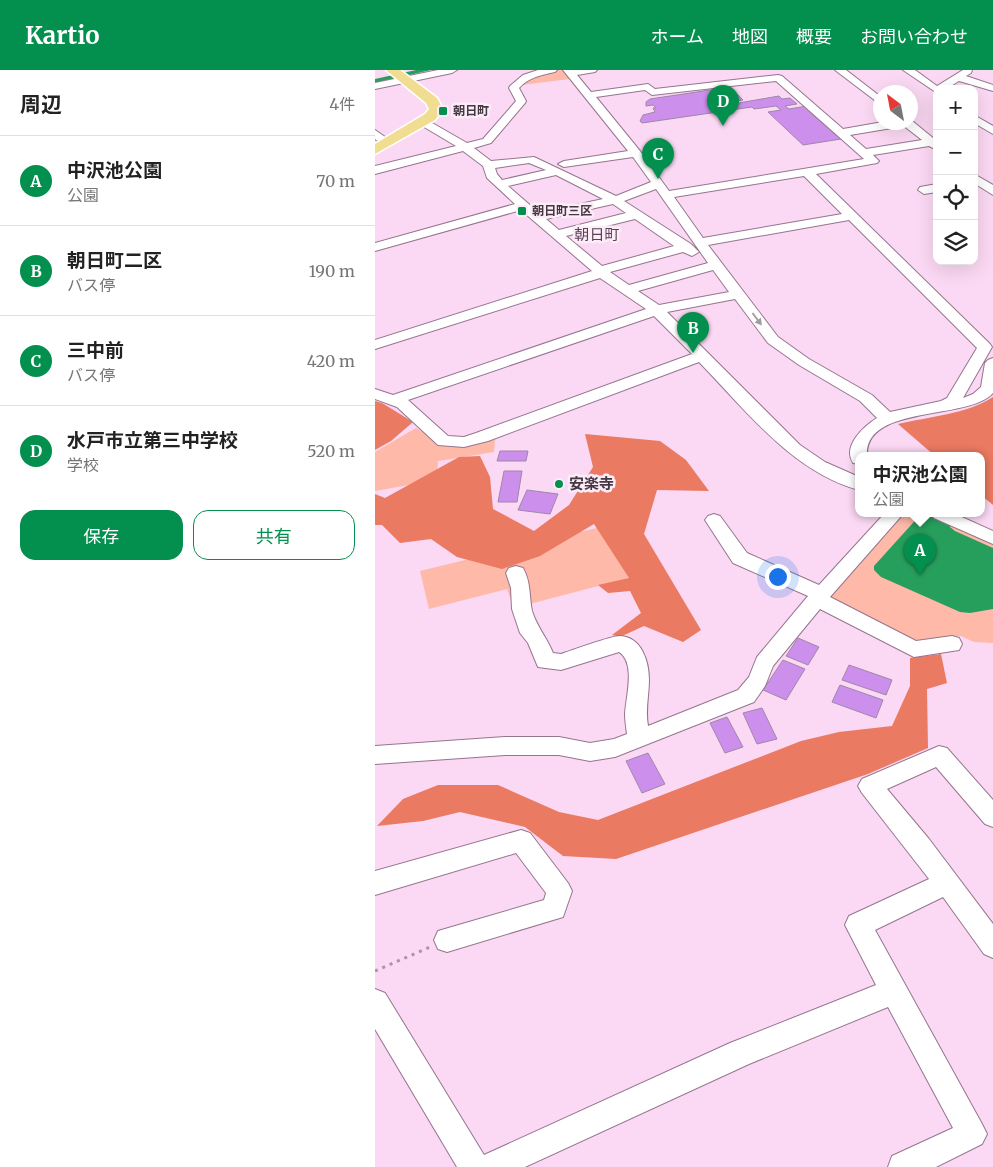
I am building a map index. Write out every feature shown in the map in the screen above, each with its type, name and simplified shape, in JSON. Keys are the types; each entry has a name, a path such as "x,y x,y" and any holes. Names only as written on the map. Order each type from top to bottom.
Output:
{"main road":[{"path":"381,146 423,122 435,112 436,106 399,74"}],"street":[{"path":"375,76 452,70"},
{"path":"375,170 487,141 521,101 514,88 518,83 528,76 552,70"},
{"path":"569,71 592,70"},
{"path":"840,70 873,96"},
{"path":"908,70 933,86"},
{"path":"945,85 969,70"},
{"path":"569,71 635,153 662,190 693,245"},
{"path":"375,86 399,74"},
{"path":"710,75 720,85"},
{"path":"958,77 993,88"},
{"path":"536,218 662,190 807,172 873,161 778,78 652,92 648,87 589,95"},
{"path":"978,121 993,132"},
{"path":"423,122 466,147 489,165 491,175 536,218 601,272 657,310 700,356 799,453 834,475 855,483"},
{"path":"841,133 906,122 933,142"},
{"path":"375,132 381,146"},
{"path":"978,134 993,132"},
{"path":"863,153 933,143"},
{"path":"499,184 561,167 635,153"},
{"path":"489,165 530,160 561,167 615,200 635,215 693,245 716,265 778,344 866,398 882,412 885,420"},
{"path":"807,172 985,347 953,401 946,405"},
{"path":"978,178 993,191"},
{"path":"924,190 933,189"},
{"path":"978,193 993,191"},
{"path":"375,247 523,206"},
{"path":"556,234 635,215"},
{"path":"375,345 601,272 693,245 852,216"},
{"path":"628,289 716,265"},
{"path":"393,400 657,310 738,294"},
{"path":"375,394 403,404 444,441 465,442 700,356"},
{"path":"859,452 863,438 885,420 946,405 960,404 987,392 991,385 993,363"},
{"path":"375,755 505,746 559,746 590,752 615,748 746,696 758,680 765,663 819,597 892,517"},
{"path":"947,517 993,538"},
{"path":"713,520 740,558 819,597 914,649 952,644"},
{"path":"516,572 521,588 522,609 531,632 537,639 545,661 561,662 620,644 633,650 636,658 639,686 635,713 639,738"},
{"path":"993,817 939,755 870,786 920,847 993,945"},
{"path":"375,883 521,841 559,892 554,909 447,940"},
{"path":"903,1167 971,1134 858,925 947,883"},
{"path":"491,1167 740,1053 893,991"},
{"path":"375,1003 474,1167"}],"path":[{"path":"375,972 447,940"}],"shaded area":[{"path":"564,70 570,79 521,85 528,77"},
{"path":"993,397 993,505 985,498 985,452 930,452 898,424 947,414 983,403"},
{"path":"375,401 382,403 413,422 391,441 375,450"},
{"path":"416,428 449,447 495,439 494,452 438,461 437,480 375,491 375,452"},
{"path":"585,434 660,441 686,460 709,491 657,490 644,534 701,630 683,642 644,626 620,637 612,635 641,613 630,591 608,593 598,585 629,578 594,524 540,556 502,569 457,557 431,539 400,543 382,525 375,525 375,494 385,498 459,457 480,456 490,477 493,509 534,531 569,505 593,467"},
{"path":"899,517 939,517 993,542 993,643 974,642 961,636 915,642 832,600 828,594"},
{"path":"918,517 937,517 950,524 950,527 955,531 993,548 993,609 970,613 960,612 881,577 874,570 874,566"},
{"path":"605,526 629,578 514,608 507,589 429,609 420,571"},
{"path":"941,654 947,683 927,689 928,748 868,774 616,859 563,856 525,827 460,812 423,821 377,826 403,799 438,785 498,785 559,812 598,820 801,741 839,732 892,726 910,686 910,658"}],"building":[{"path":"730,87 743,100 725,103 727,105 779,96 782,99 790,98 797,104 785,106 789,109 807,106 815,114 812,114 841,139 803,145 768,112 781,110 776,106 754,109 752,107 642,123 640,121 643,115 655,112 653,108 656,108 653,105 646,106 646,102 650,99"},
{"path":"500,451 528,451 526,461 497,461"},
{"path":"504,471 522,471 517,502 498,502"},
{"path":"527,490 558,494 550,514 518,510"},
{"path":"798,638 819,647 808,665 786,656"},
{"path":"783,660 805,669 786,700 763,690"},
{"path":"849,665 892,680 886,695 842,680"},
{"path":"840,685 883,700 876,718 832,702"},
{"path":"762,708 777,739 757,744 743,713"},
{"path":"727,717 743,747 725,753 710,723"},
{"path":"648,753 665,784 642,793 626,761"}],"waterway":[{"path":"375,81 427,70"}],"place":[{"name":"朝日町","path":"443,111"},
{"name":"水戸市立第三中学校","path":"723,126"},
{"name":"三中前","path":"658,179"},
{"name":"朝日町三区","path":"522,211"},
{"name":"朝日町二区","path":"693,353"},
{"name":"安楽寺","path":"559,484"},
{"name":"中沢池公園","path":"920,575"}],"district":[{"name":"朝日町","path":"597,235"}]}
